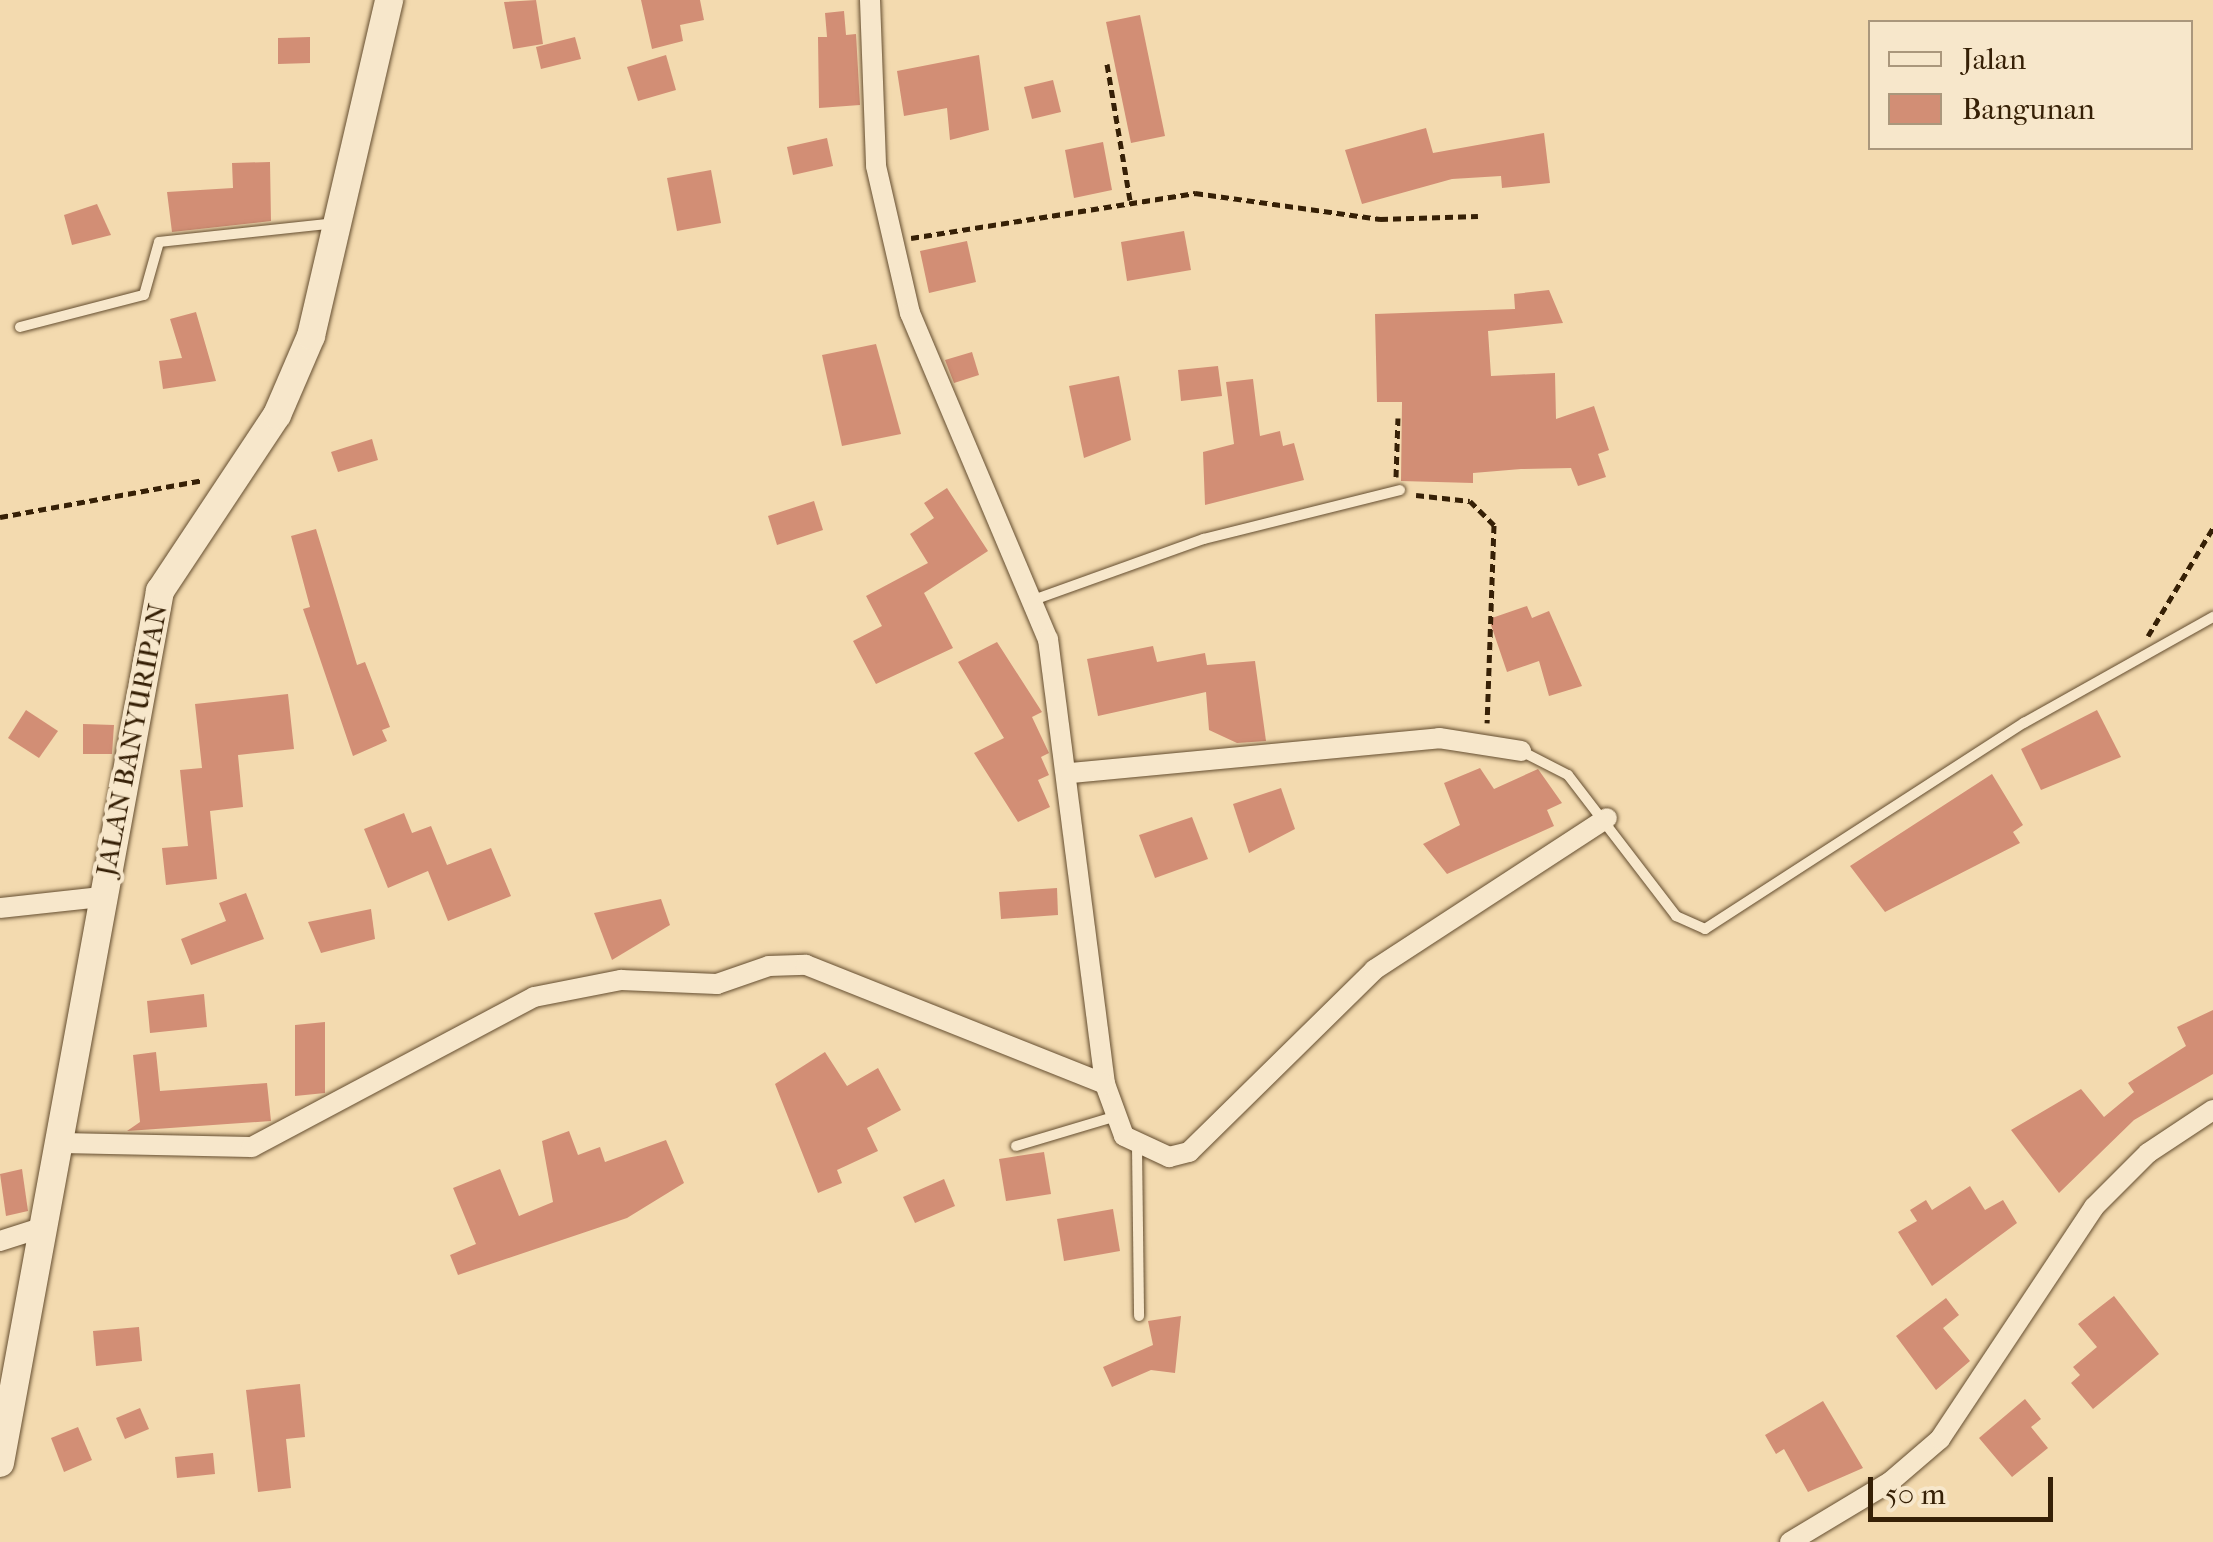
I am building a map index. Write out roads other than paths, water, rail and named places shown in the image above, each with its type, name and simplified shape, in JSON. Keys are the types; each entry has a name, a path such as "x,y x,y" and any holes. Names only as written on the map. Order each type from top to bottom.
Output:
{"street":[{"path":"870,0 867,84 910,313 1036,598 1071,773 1105,1084 1113,1117 1136,1147 1189,1152 1374,970 1606,818"},
{"name":"JALAN BANYURIPAN","path":"0,1463 160,590 239,473 310,336 394,1"},
{"path":"1071,773 1488,741 1521,751"},
{"path":"0,908 102,897"},
{"path":"60,1143 252,1147 534,998 621,980 717,984 769,966 806,965 1105,1084"},
{"path":"1790,1542 1890,1482 1940,1439 2075,1230 2148,1152 2213,1110"},
{"path":"0,1240 44,1227"}],"lane":[{"path":"20,327 150,292 150,253 159,242 339,223"},
{"path":"1036,598 1204,539 1400,490"},
{"path":"1521,751 1568,775 1606,818 1676,916 1706,929 2143,655 2213,617"},
{"path":"1016,1146 1113,1117"},
{"path":"1136,1147 1139,1316"}]}
